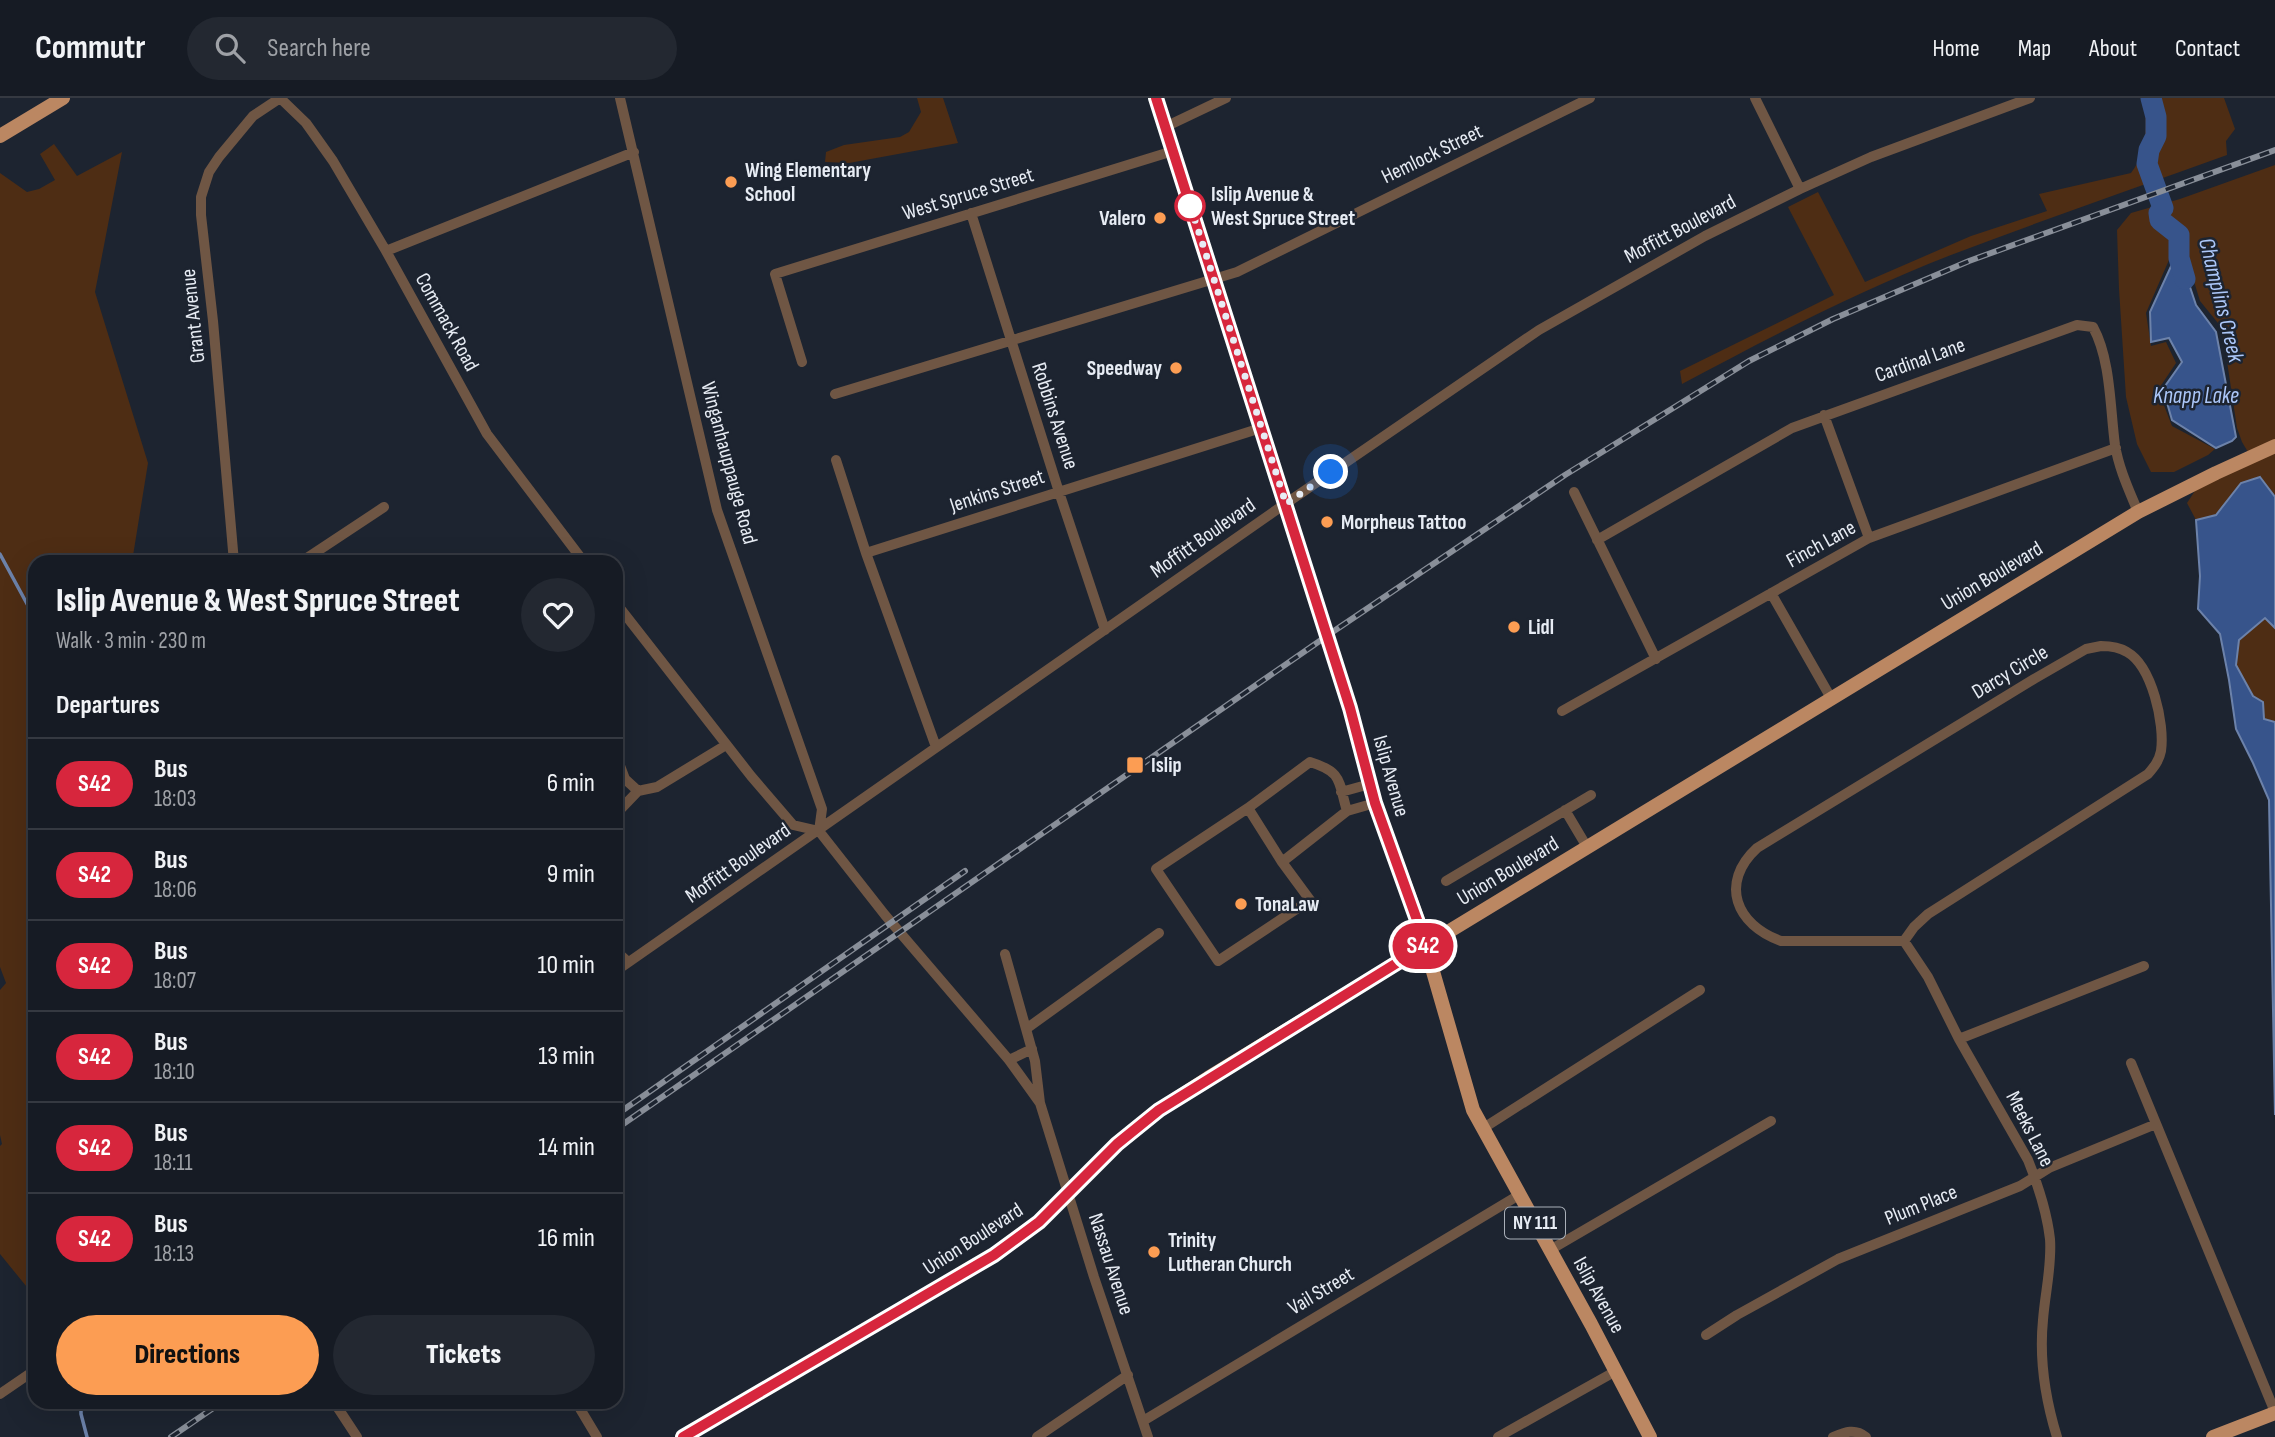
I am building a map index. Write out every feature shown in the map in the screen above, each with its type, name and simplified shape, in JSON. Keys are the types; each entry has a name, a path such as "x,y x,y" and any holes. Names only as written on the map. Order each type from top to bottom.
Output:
{"main road":[{"path":"0,136 64,98"},
{"name":"Islip Avenue","path":"1156,98 1350,708 1375,803 1426,945 1473,1110 1650,1437"},
{"name":"Union Boulevard","path":"683,1437 994,1255 1039,1222 1117,1144 1159,1110 2138,512 2275,446"},
{"path":"2213,1437 2275,1412"}],"street":[{"name":"Commack Road","path":"280,98 320,141 386,251 487,433 579,555"},
{"name":"Grant Avenue","path":"233,555 201,197 209,172 219,157 253,116 280,98"},
{"name":"Winganhauppauge Road","path":"620,98 718,510 822,810 819,831"},
{"path":"1165,127 1226,98"},
{"name":"Hemlock Street","path":"835,394 1237,272 1590,98"},
{"path":"1755,98 1800,189"},
{"name":"Moffitt Boulevard","path":"623,966 1539,330 1705,236 1800,189 1871,157 2030,98"},
{"name":"West Spruce Street","path":"802,362 775,274 1173,151"},
{"path":"386,251 634,152"},
{"name":"Robbins Avenue","path":"971,213 1105,630"},
{"name":"Cardinal Lane","path":"1597,540 1792,428 2077,325 2093,327 2102,343 2116,448 2123,479 2138,512"},
{"path":"1824,415 1869,538"},
{"name":"Jenkins Street","path":"866,554 1261,428"},
{"name":"Finch Lane","path":"1562,711 1869,538 2116,448"},
{"path":"836,460 866,554 936,747"},
{"path":"1574,492 1656,659"},
{"path":"312,555 384,507"},
{"path":"1771,593 1831,698"},
{"path":"623,612 726,745 793,825 819,831"},
{"name":"Darcy Circle","path":"2101,646 2129,652 2145,672 2156,704 2161,736 2161,752 2157,764 2148,775 1928,914 1904,941 1781,941 1766,936 1742,911 1735,886 1738,872 1746,858 1757,848 2086,649 2101,646"},
{"path":"623,807 638,791 657,787 726,745"},
{"path":"1248,808 1310,900 1217,961 1156,869 1248,808 1310,762 1328,768 1336,776 1347,811"},
{"path":"623,774 638,791"},
{"path":"1341,792 1370,784"},
{"path":"1446,881 1591,795"},
{"path":"1282,862 1347,811 1375,803"},
{"path":"1565,810 1587,847"},
{"name":"Nassau Avenue","path":"819,831 1009,1060 1040,1103"},
{"path":"1026,1030 1159,933"},
{"name":"Meeks Lane","path":"1904,941 1928,977 1959,1039 2028,1160 2045,1210 2050,1240 2041,1355 2044,1386 2057,1437"},
{"name":"Nassau Avenue","path":"1005,954 1035,1061 1040,1103 1148,1437"},
{"path":"623,957 628,962"},
{"path":"1959,1039 2144,965"},
{"path":"1482,1129 1700,990"},
{"path":"1009,1060 1032,1049"},
{"path":"2131,1063 2275,1412"},
{"path":"1550,1250 1771,1121"},
{"name":"Plum Place","path":"1706,1335 1838,1259 2020,1186 2049,1168 2156,1124"},
{"name":"Vail Street","path":"1143,1421 1519,1195"},
{"path":"1498,1437 1616,1371"},
{"path":"0,1394 28,1375"},
{"path":"1037,1437 1128,1375"},
{"path":"339,1409 357,1437"},
{"path":"580,1409 597,1437"},
{"path":"1833,1437 1856,1431 1866,1437"}],"shaded area":[{"path":"917,98 943,98 958,143 849,163 825,162 826,152 844,145 900,137 909,132 921,112"},
{"path":"2143,98 2224,98 2235,129 2226,141 2227,155 1916,269 1815,315 1682,384 1680,371 1834,295 1788,207 1818,192 1865,282 1971,236 2047,211 2039,194 2131,173 2140,156 2145,137"},
{"path":"54,144 77,176 122,152 95,292 148,463 133,555 28,555 28,1288 0,1254 0,990 6,983 0,967 0,173 27,192 39,189 55,180 40,154"},
{"path":"2275,165 2275,497 2260,477 2239,488 2218,513 2196,520 2187,503 2202,480 2251,457 2237,428 2222,328 2200,301 2185,252 2172,253 2146,313 2151,346 2166,342 2176,363 2158,390 2172,426 2215,449 2174,472 2151,472 2137,444 2126,397 2117,230 2131,213 2180,199"},
{"path":"2265,618 2275,628 2275,722 2264,719 2235,665 2239,640"}],"water":[{"name":"Knapp Lake","path":"2178,251 2196,305 2216,332 2236,437 2216,448 2172,420 2163,389 2182,362 2169,338 2151,342 2150,312"},
{"path":"2260,477 2275,497 2275,628 2265,618 2239,640 2236,665 2253,696 2263,702 2264,719 2275,722 2275,1115 2269,800 2236,729 2220,634 2198,609 2200,576 2196,520 2216,515 2241,483"}],"waterway":[{"name":"Champlins Creek","path":"2151,98 2156,117 2156,136 2149,150 2147,164 2163,208 2159,213 2160,220 2179,235 2179,258 2185,279"},
{"path":"0,554 28,606"},
{"path":"81,1409 87,1437"}],"railway":[{"path":"623,1124 1334,631 1565,475 1749,361 1833,319 1969,261 2275,150"},
{"path":"623,1110 965,871"},
{"path":"171,1437 212,1409"}],"bus line":[{"name":"S42","path":"683,1437 994,1255 1039,1222 1117,1144 1159,1110 1426,945 1375,803 1350,708 1156,98"}],"place":[{"name":"Wing Elementary School","path":"731,182"},
{"name":"Islip Avenue & West Spruce Street","path":"1190,206"},
{"name":"Valero","path":"1160,218"},
{"name":"Speedway","path":"1176,368"},
{"name":"Morpheus Tattoo","path":"1327,522"},
{"name":"Lidl","path":"1514,627"},
{"name":"Islip","path":"1135,765"},
{"name":"TonaLaw","path":"1241,904"},
{"name":"Trinity Lutheran Church","path":"1154,1252"}],"route":[{"path":"1190,206 1187,195 1286,504 1331,472"}]}
